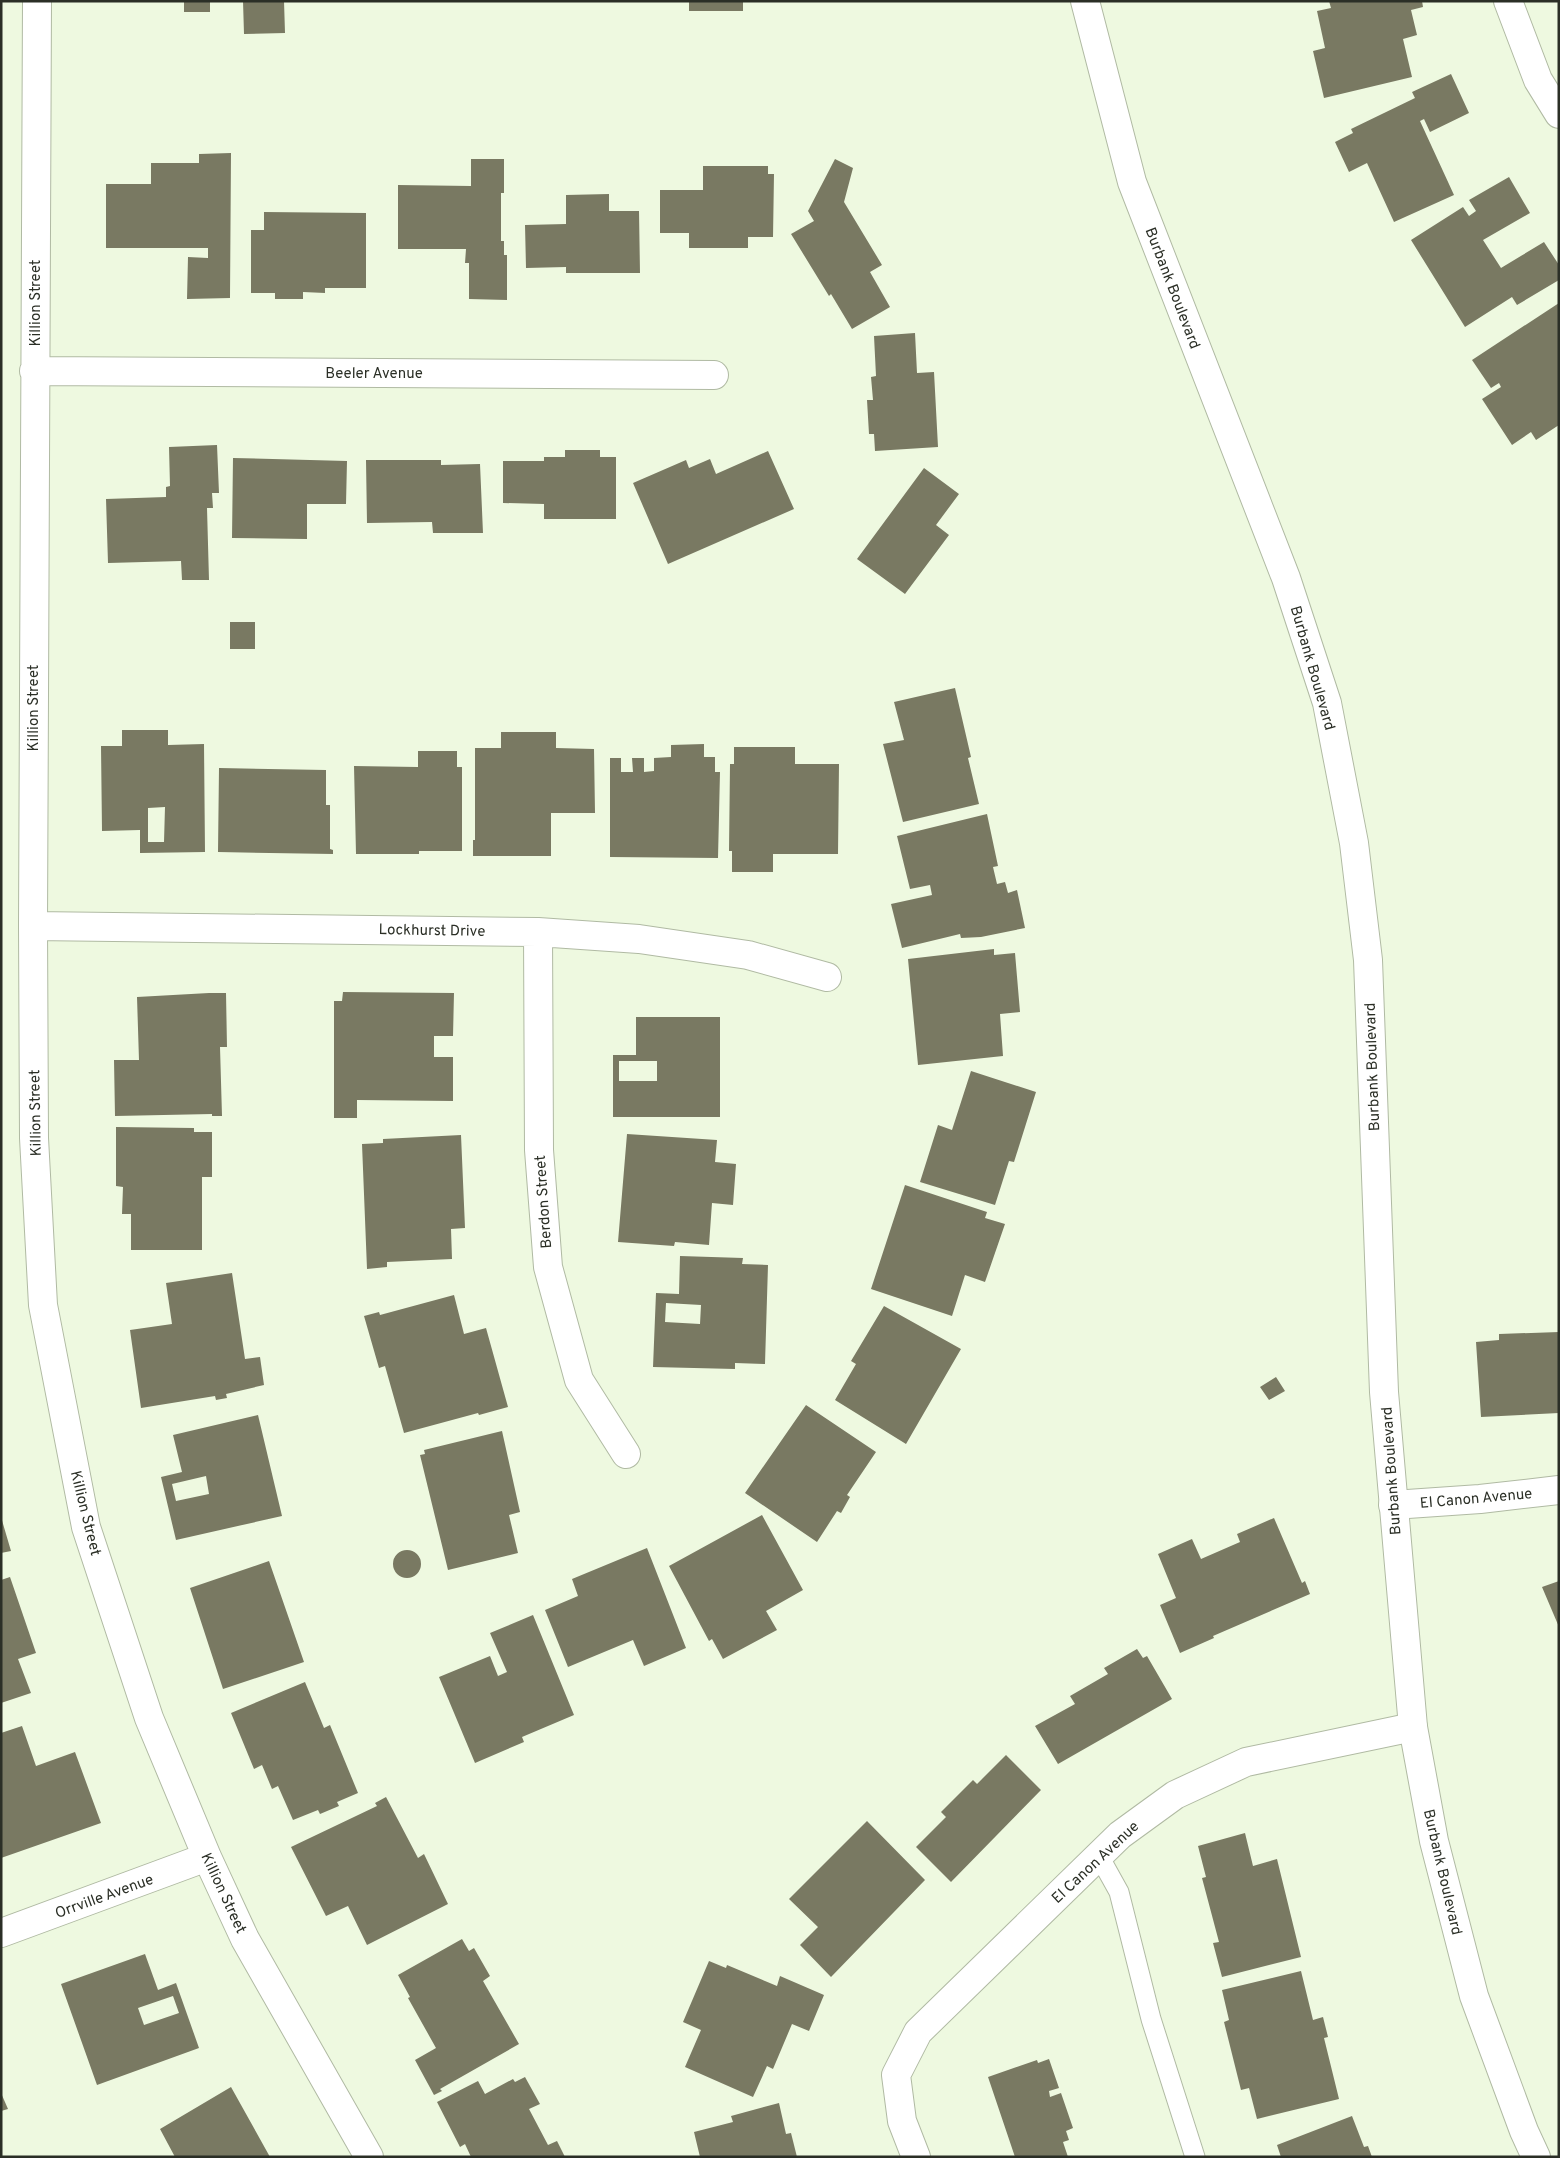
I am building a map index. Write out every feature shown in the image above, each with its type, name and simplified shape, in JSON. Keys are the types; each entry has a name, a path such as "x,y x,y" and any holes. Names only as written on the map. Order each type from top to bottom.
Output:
{"street":[{"name":"Killion Street","path":"37,1 33,926 34,1138 43,1305 86,1527 149,1718 206,1857 245,1939 369,2157"},
{"name":"Burbank Boulevard","path":"1085,1 1132,182 1286,578 1326,703 1354,843 1368,960 1384,1392 1413,1727 1434,1842 1474,1996 1524,2131 1536,2157"},
{"path":"1508,1 1538,80 1559,114"},
{"name":"Beeler Avenue","path":"34,371 714,375"},
{"name":"Lockhurst Drive","path":"33,926 538,932 639,939 748,955 827,977"},
{"name":"Berdon Street","path":"538,932 539,1150 548,1267 579,1380 626,1454"},
{"name":"El Canon Avenue","path":"1393,1505 1480,1499 1559,1490"},
{"name":"El Canon Avenue","path":"916,2157 902,2120 896,2075 918,2032 1120,1835 1175,1795 1246,1762 1413,1727"},
{"name":"Orrville Avenue","path":"1,1933 206,1857"}],"lane":[{"path":"1099,1856 1119,1892 1150,2019 1196,2157"}],"building":[{"path":"184,1 210,1 210,12 184,12"},
{"path":"243,1 284,1 285,33 244,34"},
{"path":"689,1 743,1 743,11 689,11"},
{"path":"1329,1 1422,1 1423,7 1411,10 1417,35 1403,39 1412,77 1324,98 1313,51 1325,48 1317,11 1331,8"},
{"path":"1451,74 1469,113 1430,132 1424,119 1420,121 1454,195 1394,222 1367,163 1349,172 1335,142 1353,133 1351,129 1415,98 1412,92"},
{"path":"231,153 230,298 187,299 188,257 208,258 208,248 106,248 106,184 151,184 151,163 199,163 199,154"},
{"path":"471,159 504,159 504,193 501,193 501,241 504,241 504,255 507,255 507,300 469,299 469,263 465,263 466,249 398,249 398,185 471,186"},
{"path":"835,159 853,168 844,202 882,265 870,272 890,307 852,329 831,294 829,296 791,234 814,221 808,211"},
{"path":"703,166 768,166 768,174 774,174 773,237 748,237 748,248 689,248 689,233 660,233 660,190 703,190"},
{"path":"1509,177 1530,213 1483,240 1501,268 1544,242 1559,265 1559,280 1517,305 1512,297 1465,327 1411,240 1463,207 1469,216 1476,211 1469,200"},
{"path":"609,194 609,211 639,211 640,273 566,273 566,267 526,268 525,225 566,224 566,195"},
{"path":"264,212 366,213 366,288 325,288 325,293 303,292 303,299 275,299 275,293 251,293 251,230 264,230"},
{"path":"1559,303 1559,425 1536,440 1531,432 1512,445 1482,399 1501,387 1499,383 1491,388 1472,360"},
{"path":"915,333 917,373 934,372 938,447 875,451 874,434 869,434 867,400 873,400 871,377 876,376 874,336"},
{"path":"217,445 219,493 212,493 213,508 207,508 209,580 182,580 181,561 108,563 106,499 166,497 166,487 170,486 169,447"},
{"path":"565,450 600,450 600,457 616,457 616,519 544,519 544,504 503,503 503,461 544,461 544,457 565,457"},
{"path":"768,451 794,509 668,564 633,483 686,460 689,468 710,459 716,474"},
{"path":"233,458 347,461 346,504 307,504 307,539 232,538"},
{"path":"366,460 441,460 441,465 480,464 483,533 433,533 432,522 367,523"},
{"path":"924,468 959,494 936,525 949,535 905,594 857,559"},
{"path":"230,622 255,622 255,649 230,649"},
{"path":"955,688 971,757 968,758 979,804 903,822 883,744 904,740 894,702"},
{"path":"122,730 168,730 168,745 204,744 205,852 140,853 140,830 102,831 101,746 122,746","holes":["165,807 164,842 148,842 148,808"]},
{"path":"501,732 556,732 556,748 594,749 595,813 551,813 551,856 473,856 473,840 475,840 475,748 501,748"},
{"path":"704,744 704,757 715,757 715,772 720,772 718,858 610,857 610,758 621,758 621,772 633,772 632,758 644,758 644,772 654,771 654,758 671,757 671,745"},
{"path":"734,747 795,747 795,764 839,764 838,854 773,854 773,872 732,872 732,851 729,851 730,764 734,764"},
{"path":"418,751 457,751 457,767 462,767 462,851 419,851 419,854 356,854 354,766 418,767"},
{"path":"219,768 326,770 326,805 330,805 330,849 333,850 333,854 218,852"},
{"path":"987,814 998,866 993,867 997,884 1005,882 1008,893 1017,890 1025,928 981,937 961,938 960,934 902,948 891,904 932,895 930,885 910,889 897,836"},
{"path":"994,949 994,955 1015,953 1020,1012 1000,1014 1003,1056 918,1065 908,959"},
{"path":"343,992 454,993 453,1036 434,1036 434,1057 453,1057 453,1101 357,1100 357,1118 334,1118 334,1001 342,1001"},
{"path":"226,993 227,1047 220,1047 222,1116 212,1116 212,1114 115,1116 114,1060 139,1060 137,997"},
{"path":"636,1017 720,1017 720,1117 613,1117 613,1055 636,1055","holes":["619,1061 657,1061 657,1081 619,1081"]},
{"path":"971,1071 1036,1092 1014,1162 1009,1161 995,1205 920,1182 938,1125 952,1130"},
{"path":"116,1127 194,1128 194,1132 212,1132 212,1177 202,1177 202,1250 131,1250 131,1214 122,1214 123,1187 116,1186"},
{"path":"627,1134 717,1140 715,1162 736,1164 733,1205 712,1203 709,1245 675,1242 674,1246 618,1242"},
{"path":"461,1135 465,1228 451,1229 452,1259 387,1262 387,1267 367,1269 362,1144 383,1143 383,1139"},
{"path":"905,1185 987,1212 985,1218 1005,1224 985,1282 965,1275 952,1316 871,1289"},
{"path":"680,1256 743,1258 742,1264 768,1265 765,1364 735,1363 735,1369 653,1367 656,1293 679,1294","holes":["666,1303 701,1305 700,1324 665,1322"]},
{"path":"232,1273 245,1359 260,1357 264,1385 226,1394 227,1398 216,1400 215,1396 141,1408 130,1330 172,1324 166,1283"},
{"path":"454,1295 464,1334 486,1328 508,1407 404,1433 385,1366 379,1368 364,1316 379,1312 380,1315"},
{"path":"884,1306 961,1349 906,1444 835,1400 856,1364 851,1361"},
{"path":"1559,1332 1559,1413 1481,1417 1476,1342 1499,1340 1499,1334"},
{"path":"1276,1377 1285,1391 1269,1400 1260,1387"},
{"path":"806,1405 876,1452 847,1495 850,1497 841,1513 837,1511 817,1542 745,1493"},
{"path":"258,1415 282,1516 176,1540 161,1477 182,1472 173,1435","holes":["206,1476 209,1494 176,1501 172,1484"]},
{"path":"502,1431 520,1512 509,1515 518,1553 448,1570 420,1455 425,1454 424,1450"},
{"path":"762,1515 803,1590 766,1611 777,1630 723,1659 712,1639 709,1641 669,1566"},
{"path":"1,1517 11,1551 1,1553"},
{"path":"1274,1518 1302,1583 1305,1581 1310,1594 1213,1636 1214,1638 1180,1653 1160,1605 1176,1598 1158,1554 1192,1539 1201,1559 1240,1542 1237,1534"},
{"path":"647,1548 686,1648 644,1666 633,1640 568,1667 545,1610 578,1596 572,1579"},
{"path":"407,1550 417,1554 421,1564 417,1574 407,1578 397,1574 393,1564 397,1554"},
{"path":"269,1561 304,1662 223,1689 190,1588"},
{"path":"10,1577 36,1653 18,1659 31,1693 1,1703 1,1580"},
{"path":"1559,1581 1559,1627 1542,1587"},
{"path":"533,1615 574,1715 522,1737 524,1742 475,1763 439,1677 490,1656 498,1676 507,1672 490,1633"},
{"path":"1137,1649 1143,1658 1147,1656 1172,1699 1058,1764 1035,1726 1075,1704 1070,1696 1108,1674 1104,1668"},
{"path":"305,1682 324,1728 330,1725 358,1793 337,1802 339,1806 320,1814 318,1810 293,1820 278,1786 272,1789 262,1765 254,1769 231,1713"},
{"path":"22,1726 36,1766 75,1752 101,1823 1,1858 1,1733"},
{"path":"1006,1755 1041,1790 951,1882 916,1847 946,1817 941,1812 973,1780 977,1784"},
{"path":"386,1797 418,1858 424,1854 448,1904 367,1945 348,1906 326,1916 291,1847 377,1806 375,1803"},
{"path":"867,1821 925,1880 831,1977 800,1945 818,1927 789,1899"},
{"path":"1245,1833 1253,1866 1277,1859 1301,1957 1222,1977 1213,1943 1219,1942 1202,1878 1206,1877 1198,1846"},
{"path":"462,1939 469,1951 474,1948 490,1976 483,1981 519,2044 440,2089 442,2091 434,2095 415,2060 436,2048 408,1998 410,1997 398,1975"},
{"path":"145,1954 158,1990 176,1983 199,2048 97,2085 61,1984","holes":["173,1996 179,2013 144,2025 138,2008"]},
{"path":"709,1961 726,1968 727,1965 777,1986 780,1976 824,1995 809,2031 792,2024 773,2069 767,2066 753,2097 685,2067 701,2030 683,2022"},
{"path":"1301,1971 1313,2020 1323,2017 1328,2037 1324,2038 1339,2099 1257,2119 1249,2088 1241,2090 1224,2022 1229,2020 1222,1990"},
{"path":"1049,2059 1059,2088 1049,2091 1050,2097 1061,2093 1073,2128 1066,2131 1069,2140 1063,2142 1068,2157 1015,2157 988,2077 1037,2060 1038,2063"},
{"path":"525,2077 540,2104 529,2109 548,2145 557,2141 565,2157 471,2157 465,2144 460,2147 437,2102 478,2081 485,2094 513,2079 515,2082"},
{"path":"231,2087 270,2157 175,2157 160,2129"},
{"path":"1,2093 8,2109 1,2111"},
{"path":"779,2103 786,2134 791,2133 797,2157 700,2157 694,2132 733,2122 731,2116"},
{"path":"1352,2116 1364,2147 1368,2146 1372,2157 1281,2157 1277,2145"}]}
